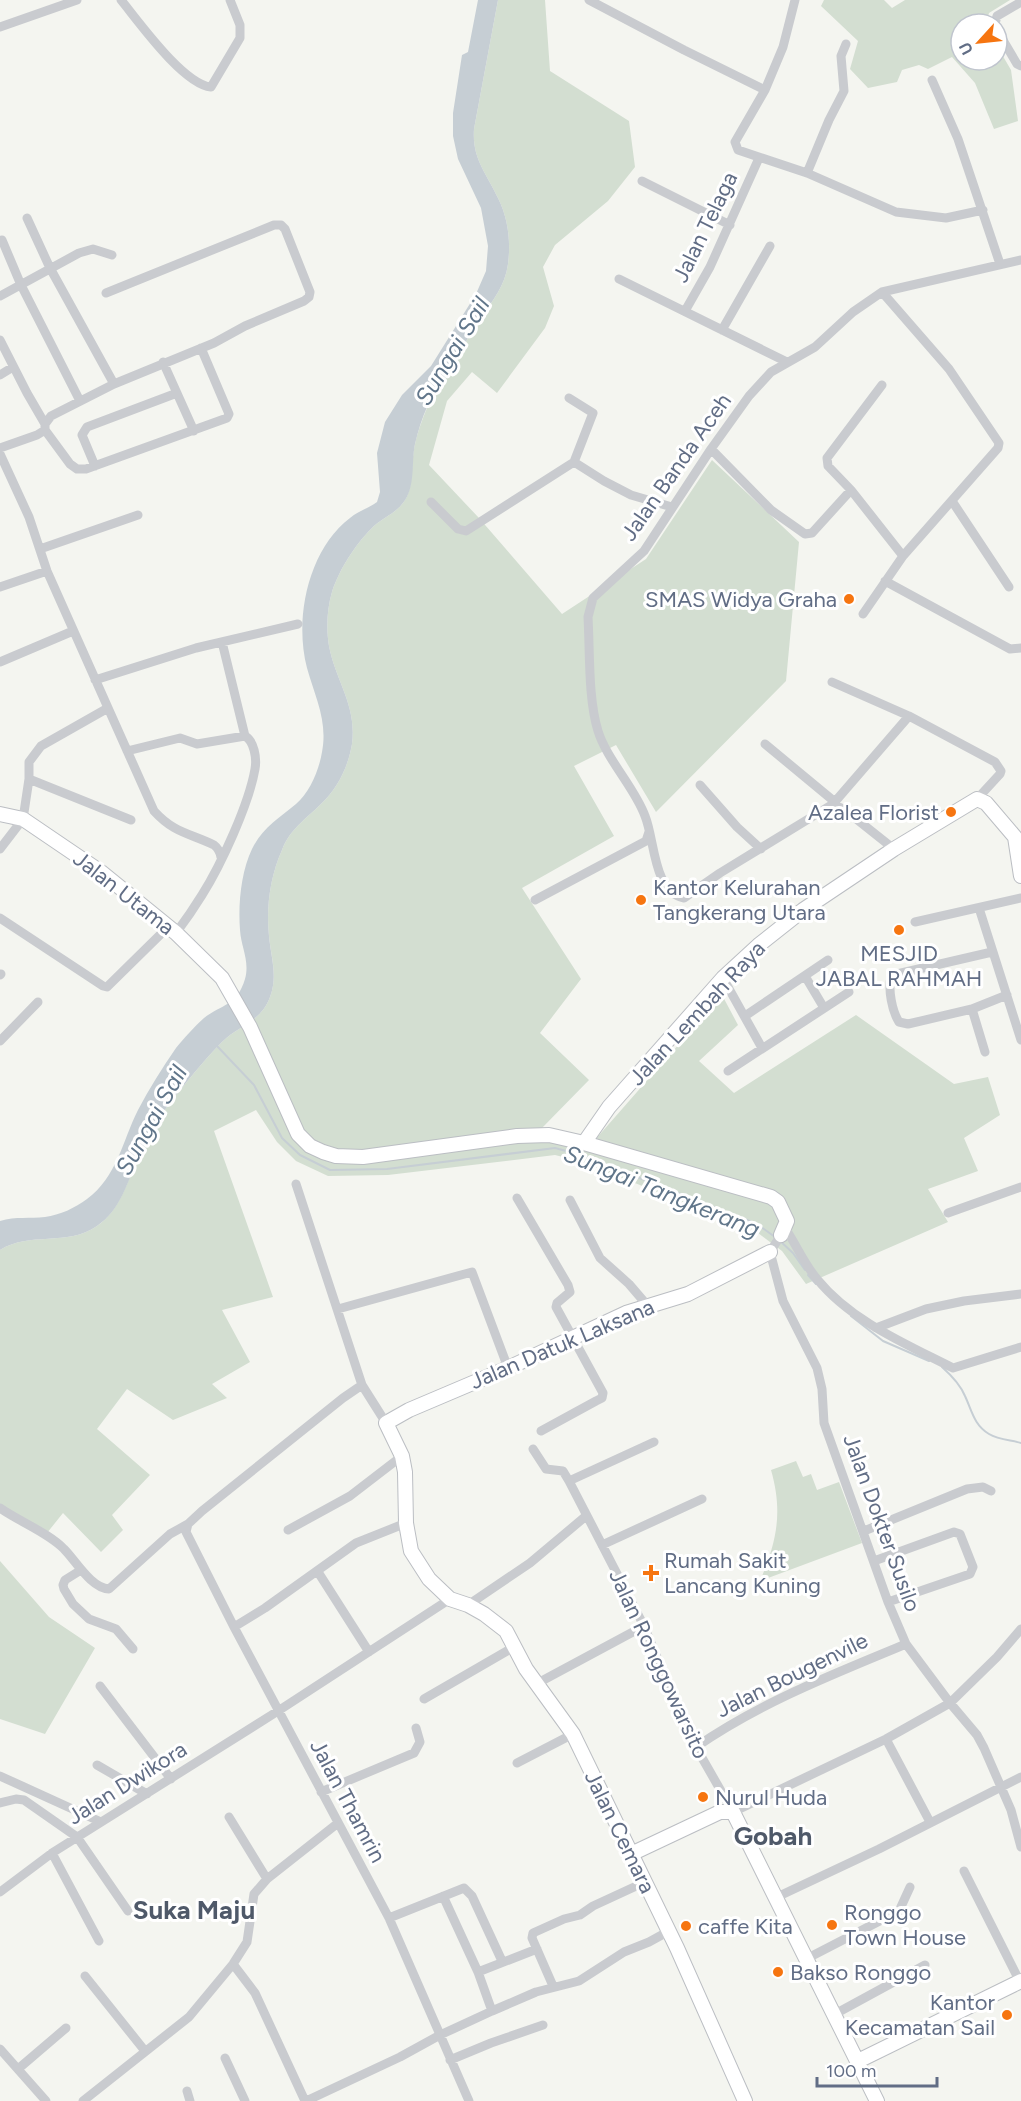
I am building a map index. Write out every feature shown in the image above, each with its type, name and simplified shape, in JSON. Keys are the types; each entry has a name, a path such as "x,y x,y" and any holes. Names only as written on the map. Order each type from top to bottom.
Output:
{"street":[{"path":"0,27 77,0"},
{"path":"121,0 177,66 196,82 211,87 240,38 240,25 230,0"},
{"path":"589,0 765,90"},
{"path":"795,0 783,47 765,90 735,142 738,150 807,173 896,212 946,219 983,210"},
{"path":"1007,12 1021,2"},
{"path":"807,173 844,91 841,56 846,44"},
{"path":"1009,50 1017,64 1021,66"},
{"path":"932,80 951,121 1000,264"},
{"name":"Jalan Telaga","path":"685,311 710,267 759,158"},
{"path":"642,181 730,225"},
{"path":"27,218 50,268 114,384"},
{"path":"0,448 37,435 51,416 80,401 309,297 310,292 285,229 280,225 261,229 106,293"},
{"path":"2,240 21,285 80,401"},
{"path":"722,330 770,246"},
{"path":"0,296 89,249 112,255"},
{"name":"Jalan Banda Aceh","path":"909,716 834,803 720,873 684,898 675,896 666,886 657,863 642,808 598,732 593,699 588,617 593,598 644,550 711,449 767,375 815,347 853,312 882,292 1021,260"},
{"name":"Jalan Telaga","path":"619,279 787,362"},
{"path":"863,614 903,556 998,448 999,442 949,369 882,292"},
{"path":"0,340 45,427 70,464 77,469 86,470 222,421 230,414 201,348"},
{"path":"163,362 194,431"},
{"path":"0,375 13,367"},
{"path":"882,385 827,458 828,466 851,490 903,556"},
{"path":"95,466 82,435 87,427 177,393"},
{"path":"431,502 458,529 466,531 574,462 593,413 569,398"},
{"path":"711,449 771,510 805,534 812,533 851,490"},
{"path":"0,454 29,517 47,571 153,811 163,822 180,832 215,845 221,857"},
{"path":"574,462 631,495 672,507"},
{"path":"952,501 1010,587"},
{"path":"40,549 138,514"},
{"path":"0,587 47,571"},
{"path":"885,581 1010,649 1021,648"},
{"path":"95,680 196,648 298,624"},
{"path":"0,662 73,631"},
{"path":"0,918 107,987 172,930 202,894 243,808 256,767 251,742 245,736 222,642"},
{"path":"832,682 909,716 994,762 1001,771 1000,774 977,800 986,803 1015,837 1019,850 1021,876"},
{"path":"0,849 23,819 29,762 41,746 108,708"},
{"path":"127,751 180,738 197,744 245,736"},
{"path":"765,744 834,803 894,849"},
{"path":"29,779 131,820"},
{"path":"700,785 737,827 761,849"},
{"name":"Jalan Lembah Raya","path":"584,1143 609,1107 723,978 760,944 803,910 894,849 977,800"},
{"name":"Jalan Utama","path":"0,814 23,819 101,872 172,930 216,971 232,993 250,1027 278,1094 298,1134 310,1146 336,1156 363,1157 507,1137 549,1135 584,1143"},
{"path":"535,900 646,841 649,830"},
{"path":"915,922 1021,898"},
{"path":"979,908 1021,1040"},
{"path":"992,952 891,977 895,1016 899,1022 909,1024 972,1009 1007,995"},
{"path":"745,1016 828,960"},
{"path":"805,975 824,1008"},
{"path":"723,978 762,1048"},
{"path":"728,1071 849,992"},
{"path":"0,1041 38,1002"},
{"path":"972,1009 985,1052"},
{"path":"584,1143 771,1197 778,1202 787,1221 771,1251"},
{"name":"Jalan Cemara","path":"296,1184 362,1385 386,1423 402,1456 405,1472 406,1523 411,1551 429,1579 450,1599 468,1605 506,1631 536,1684 573,1734 669,1931 745,2101"},
{"path":"948,1213 1021,1187"},
{"path":"517,1198 568,1285 570,1292 557,1303 556,1307 603,1393 602,1398 541,1431"},
{"path":"570,1200 600,1258 629,1284 647,1305"},
{"path":"783,1231 816,1279 836,1298 876,1328 953,1368 1021,1347"},
{"name":"Jalan Datuk Laksana","path":"386,1423 572,1337 647,1305 688,1294 771,1251"},
{"name":"Jalan Dokter Susilo","path":"771,1251 783,1301 817,1368 822,1389 824,1423 888,1602 906,1644 977,1736 1003,1787 1021,1847"},
{"path":"338,1309 471,1272 508,1368"},
{"path":"876,1328 926,1309 964,1301 1021,1294"},
{"path":"0,1508 63,1548 81,1570 103,1589 109,1589 170,1533 188,1524 362,1385"},
{"path":"533,1449 546,1469 563,1471 569,1481 654,1442"},
{"path":"288,1530 350,1496 402,1456"},
{"name":"Jalan Ronggowarsito","path":"569,1481 644,1626 688,1735 733,1812 877,2101"},
{"path":"864,1531 967,1489 983,1487 991,1491"},
{"path":"602,1545 702,1499"},
{"path":"468,1605 530,1563 586,1516"},
{"path":"234,1627 318,1572 356,1543 406,1523"},
{"name":"Jalan Thamrin","path":"188,1524 186,1532 234,1627 389,1918 466,2100"},
{"path":"874,1561 954,1532 960,1534 973,1567 970,1574 888,1602"},
{"path":"81,1570 65,1580 63,1585 73,1604 89,1619 116,1629 133,1649"},
{"path":"318,1572 369,1652"},
{"path":"278,1711 450,1599"},
{"path":"536,1684 644,1626"},
{"path":"631,1854 720,1812 733,1812 886,1739 950,1703 997,1657 1021,1629"},
{"name":"Jalan Bougenvile","path":"696,1747 729,1724 789,1693 906,1644"},
{"path":"424,1699 514,1647"},
{"path":"99,1686 171,1779"},
{"name":"Jalan Dwikora","path":"0,1892 51,1853 278,1711"},
{"path":"321,1792 414,1753 420,1742 416,1728"},
{"path":"517,1763 573,1734"},
{"path":"886,1739 930,1822"},
{"path":"97,1765 147,1794"},
{"path":"0,1776 101,1822"},
{"path":"777,1898 1021,1777"},
{"path":"0,1803 16,1799 24,1800 77,1837 128,1911"},
{"path":"229,1817 267,1879"},
{"path":"83,2101 189,2017 233,1964 247,1942 254,1894 267,1879 338,1822"},
{"path":"51,1853 99,1941"},
{"path":"858,2061 1020,1982 964,1871"},
{"path":"553,1986 532,1938 533,1933 564,1919 580,1915 593,1906 645,1882"},
{"path":"389,1918 464,1887 469,1891 502,1961"},
{"path":"806,1959 899,1911 910,1887"},
{"path":"444,1896 478,1972 492,2011"},
{"path":"233,1964 255,1993 305,2101 492,2011 553,1986 579,1981 624,1952 669,1931"},
{"path":"478,1972 537,1949"},
{"path":"835,2014 925,1965"},
{"path":"85,1976 145,2051"},
{"path":"450,2060 543,2025"},
{"path":"18,2069 66,2028"},
{"path":"0,2049 46,2101"},
{"path":"225,2058 246,2101"},
{"path":"187,2091 190,2101"}],"shaded area":[{"path":"498,0 545,0 550,71 629,121 635,167 608,201 555,245 543,267 554,306 545,328 497,393 472,372 447,401 429,465 479,518 562,614 646,559 712,460 799,542 786,681 656,812 616,745 574,766 614,836 522,888 581,979 540,1033 589,1080 542,1128 594,1141 722,995 738,1025 699,1061 734,1093 856,1015 954,1084 988,1077 1000,1115 964,1138 978,1171 928,1189 948,1222 806,1284 782,1251 754,1230 579,1161 555,1155 388,1175 328,1176 296,1161 277,1142 256,1110 214,1131 273,1297 222,1310 250,1362 212,1384 227,1398 173,1420 127,1389 97,1429 150,1475 112,1515 123,1530 101,1552 63,1513 47,1533 0,1504 0,1250 24,1241 73,1236 105,1220 122,1195 149,1137 169,1104 215,1049 255,1018 270,997 274,974 268,925 269,903 278,860 285,843 294,830 327,798 337,784 348,761 352,744 352,717 332,659 328,639 328,612 332,592 343,567 359,542 375,525 400,507 406,498 411,481 415,442 425,412 498,292 508,264 509,247 506,222 501,206 481,165 474,140 474,129"},
{"path":"824,0 884,0 892,8 905,0 1010,0 991,12 949,12 949,58 928,69 919,65 902,70 897,82 868,88 850,69 858,41 821,6"},
{"path":"1009,67 1018,121 994,129 975,83 965,72 1009,72"},
{"path":"796,1461 803,1477 811,1474 817,1490 839,1482 862,1543 760,1581 771,1553 776,1526 777,1499 771,1470"},
{"path":"0,1561 49,1617 95,1648 45,1734 0,1719"}],"water":[{"name":"Sungai Sail","path":"478,0 498,0 474,129 474,140 481,165 501,206 506,222 509,247 508,264 498,292 472,331 426,410 415,444 410,490 407,497 400,507 375,525 359,542 343,567 332,592 328,612 328,639 332,659 352,717 352,744 345,769 337,784 327,798 294,830 285,843 278,860 269,903 268,925 274,974 270,997 255,1018 215,1049 169,1104 149,1137 118,1204 105,1219 97,1226 73,1236 24,1241 0,1250 0,1221 56,1215 87,1199 97,1190 112,1170 142,1102 176,1048 204,1018 233,1000 242,988 246,960 239,910 248,858 256,841 266,829 306,793 319,766 322,752 322,719 303,649 302,628 308,587 324,548 336,532 353,516 377,502 380,492 377,453 385,422 402,395 431,366 476,294 486,271 488,246 481,208 458,159 453,136 453,113 462,55 468,52"}],"waterway":[{"name":"Sungai Tangkerang","path":"217,1046 254,1085 282,1138 300,1155 330,1170 387,1169 555,1148 581,1155 757,1224 775,1237"},
{"name":"Sungai Tangkerang","path":"779,1240 793,1253 805,1270"},
{"name":"Sungai Tangkerang","path":"808,1275 816,1284"},
{"name":"Sungai Tangkerang","path":"851,1316 883,1341 929,1361"},
{"name":"Sungai Tangkerang","path":"942,1367 961,1388 974,1417 984,1430 997,1438 1021,1443"}],"place":[{"name":"SMAS Widya Graha","path":"849,599"},
{"name":"Azalea Florist","path":"951,812"},
{"name":"Kantor Kelurahan Tangkerang Utara","path":"641,900"},
{"name":"MESJID JABAL RAHMAH","path":"899,930"},
{"name":"Rumah Sakit Lancang Kuning","path":"651,1573"},
{"name":"Nurul Huda","path":"703,1797"},
{"name":"Ronggo Town House","path":"832,1925"},
{"name":"caffe Kita","path":"686,1926"},
{"name":"Bakso Ronggo","path":"778,1972"},
{"name":"Kantor Kecamatan Sail","path":"1007,2015"}],"district":[{"name":"Gobah","path":"773,1836"},
{"name":"Suka Maju","path":"194,1910"}]}
